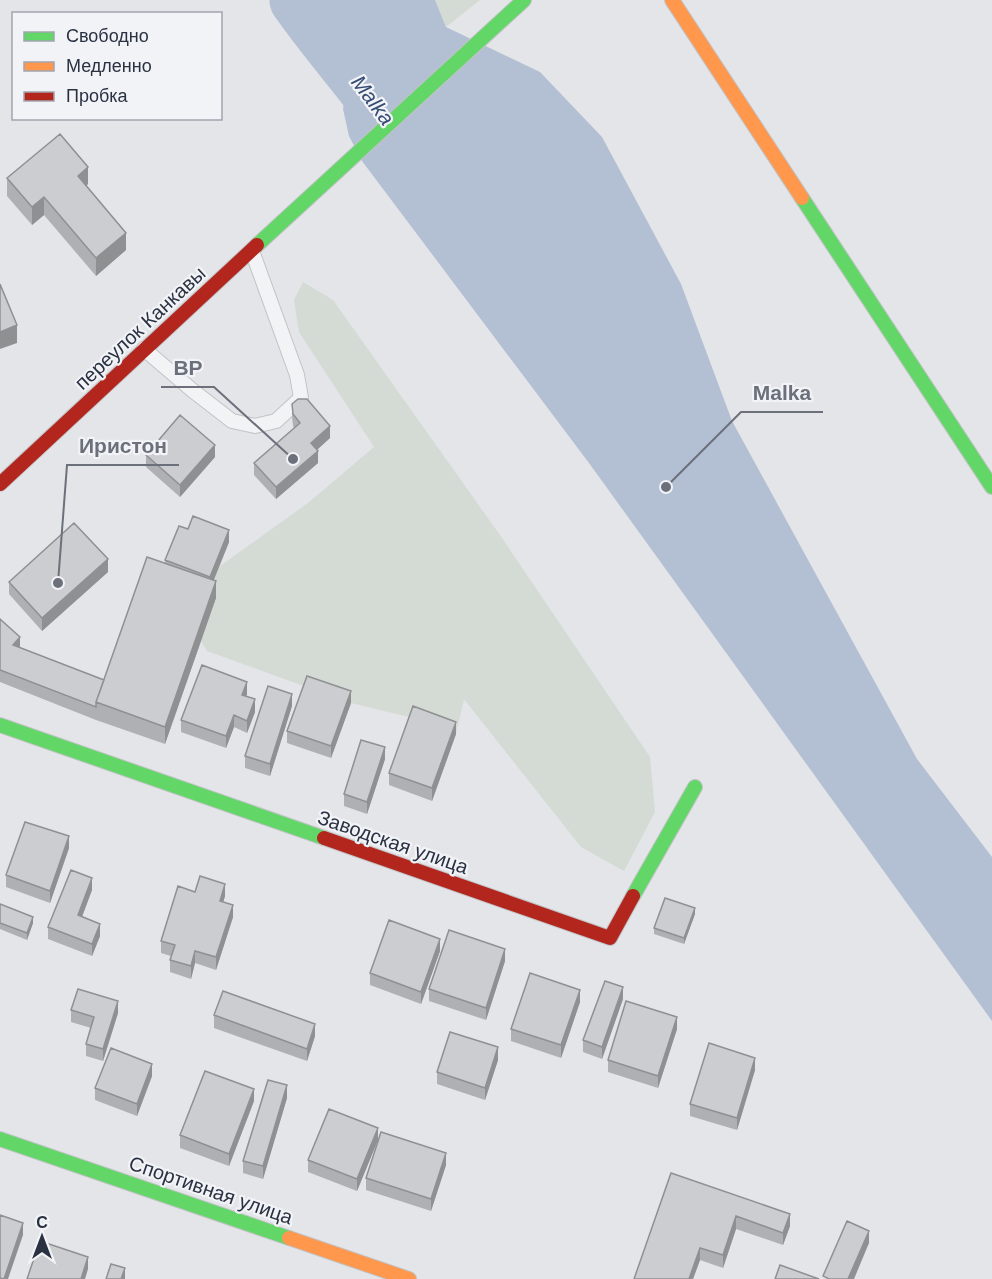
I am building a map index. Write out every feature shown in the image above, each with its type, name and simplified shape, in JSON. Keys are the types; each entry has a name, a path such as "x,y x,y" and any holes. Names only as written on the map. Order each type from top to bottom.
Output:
{"street":[{"name":"переулок Канкавы","path":"0,484 524,0"},
{"path":"672,0 992,487"},
{"name":"Заводская улица","path":"0,725 610,938 695,788"},
{"name":"Спортивная улица","path":"0,1139 409,1279"}],"lane":[{"path":"144,349 232,421 255,426 276,421 301,398 297,375 252,252"}],"shaded area":[{"path":"435,0 480,0 446,27"},
{"path":"303,282 333,300 502,538 650,757 655,812 624,871 581,847 464,699 456,734 413,718 351,703 207,651 201,641 216,599 210,589 220,566 308,503 374,447 299,332 294,300"}],"water":[{"path":"298,0 435,0 446,27 540,72 602,137 681,284 732,421 917,759 992,857 992,1021 589,463 362,161 349,136 343,109 347,84 343,56 324,37"}],"building":[{"path":"60,134 88,167 78,176 126,233 96,258 44,197 32,207 7,178"},
{"path":"0,284 17,325 0,332"},
{"path":"298,399 307,399 330,426 311,443 318,451 276,487 254,463 300,423 293,414 292,404"},
{"path":"180,415 215,445 180,485 146,455"},
{"path":"193,516 229,530 210,577 165,560 179,526 188,529"},
{"path":"74,523 108,559 42,618 9,582"},
{"path":"147,557 216,581 165,727 96,702"},
{"path":"0,619 20,637 13,645 104,680 96,707 0,670"},
{"path":"202,665 247,682 242,695 255,699 247,721 234,715 226,736 181,720"},
{"path":"307,676 351,691 331,746 287,731"},
{"path":"268,686 292,694 270,764 245,756"},
{"path":"413,706 456,722 432,788 389,773"},
{"path":"361,740 385,747 367,802 344,794"},
{"path":"25,822 69,836 50,891 6,875"},
{"path":"71,870 92,878 78,915 100,924 92,944 48,927"},
{"path":"200,876 225,884 220,901 233,905 216,957 195,951 191,966 170,960 175,945 161,941 178,886 195,892"},
{"path":"665,898 695,908 684,938 654,928"},
{"path":"0,904 33,917 27,933 0,923"},
{"path":"389,920 440,939 421,992 370,973"},
{"path":"449,930 505,949 486,1008 429,989"},
{"path":"530,973 580,990 561,1045 511,1029"},
{"path":"605,981 623,987 602,1047 583,1040"},
{"path":"78,989 118,1001 103,1049 86,1044 94,1017 71,1010"},
{"path":"223,991 315,1024 307,1049 214,1015"},
{"path":"626,1001 677,1017 658,1076 608,1060"},
{"path":"450,1032 498,1047 485,1088 437,1072"},
{"path":"709,1043 755,1058 737,1118 690,1104"},
{"path":"111,1048 152,1064 137,1104 95,1088"},
{"path":"205,1071 254,1089 229,1154 180,1135"},
{"path":"268,1080 287,1085 263,1166 243,1161"},
{"path":"329,1109 378,1128 357,1179 308,1160"},
{"path":"381,1132 446,1153 431,1199 366,1178"},
{"path":"671,1173 790,1214 783,1233 736,1216 723,1255 700,1248 689,1279 634,1279"},
{"path":"0,1215 23,1223 4,1279 0,1278"},
{"path":"847,1221 869,1231 848,1279 829,1279 823,1276"},
{"path":"40,1241 88,1257 81,1279 27,1279"},
{"path":"111,1264 125,1268 121,1279 106,1279"},
{"path":"780,1265 819,1279 775,1279"}],"waterway":[{"name":"Malka","path":"298,0 387,115"}],"traffic: fast":[{"path":"257,245 524,0"},
{"path":"802,198 992,487"},
{"path":"0,725 324,838"},
{"path":"633,896 695,787"},
{"path":"0,1139 289,1238"}],"traffic: slow":[{"path":"672,0 802,198"},
{"path":"289,1238 409,1279"}],"traffic: jam":[{"path":"0,484 257,245"},
{"path":"324,838 610,938 633,896"}],"place":[{"name":"BP","path":"293,459"},
{"name":"Malka","path":"666,487"},
{"name":"Иристон","path":"58,583"}]}
